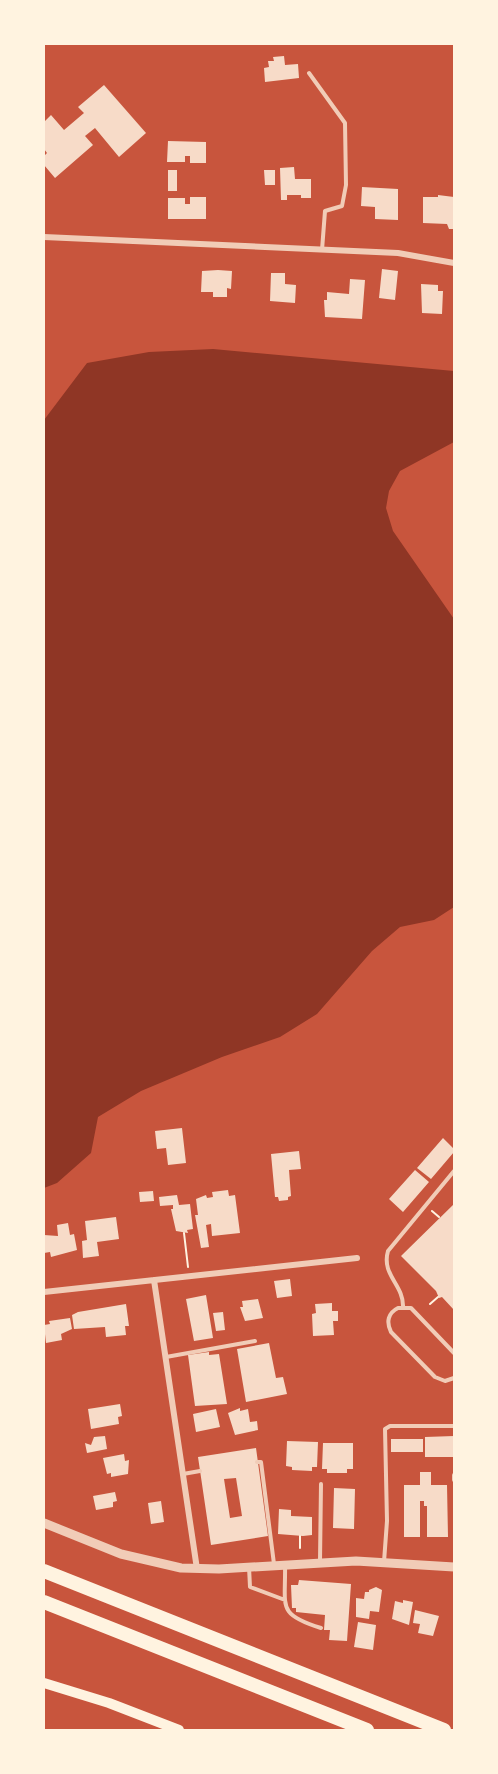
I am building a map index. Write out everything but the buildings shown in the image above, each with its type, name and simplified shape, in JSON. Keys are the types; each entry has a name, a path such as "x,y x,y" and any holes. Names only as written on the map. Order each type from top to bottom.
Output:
{"highway":[{"path":"44,1561 124,1603"},
{"path":"44,1571 444,1731"},
{"path":"44,1602 368,1731"},
{"path":"44,1612 114,1630"}],"main road":[{"path":"44,1683 119,1706 179,1731"}],"street":[{"path":"44,237 424,256 454,263"},
{"path":"44,1292 357,1258"},
{"path":"154,1280 197,1569"},
{"path":"44,1523 129,1557 153,1564 197,1569 320,1562 384,1562 454,1567"}],"lane":[{"path":"309,73 345,123 347,148 342,206 325,211 322,250"},
{"path":"403,1306 404,1296 386,1266 388,1251 454,1171"},
{"path":"454,1353 414,1310 403,1306 395,1309 390,1316 388,1323 391,1332 438,1379 445,1381 454,1378"},
{"path":"165,1357 255,1341"},
{"path":"384,1562 387,1521 385,1429 390,1426 454,1426"},
{"path":"257,1462 261,1462 274,1565"},
{"path":"182,1474 200,1471"},
{"path":"454,1474 454,1480"},
{"path":"320,1562 321,1484"},
{"path":"285,1564 286,1609 295,1620 321,1628"},
{"path":"249,1567 250,1587 285,1600"}],"path":[{"path":"184,1233 189,1276"},
{"path":"430,1304 438,1296"},
{"path":"300,1536 300,1548"}],"shaded area":[{"path":"213,349 454,371 454,442 400,471 389,491 386,508 393,531 454,619 454,907 434,920 400,927 372,951 317,1014 280,1037 222,1057 141,1091 98,1117 91,1153 57,1183 44,1188 44,420 87,363 149,352"}]}
